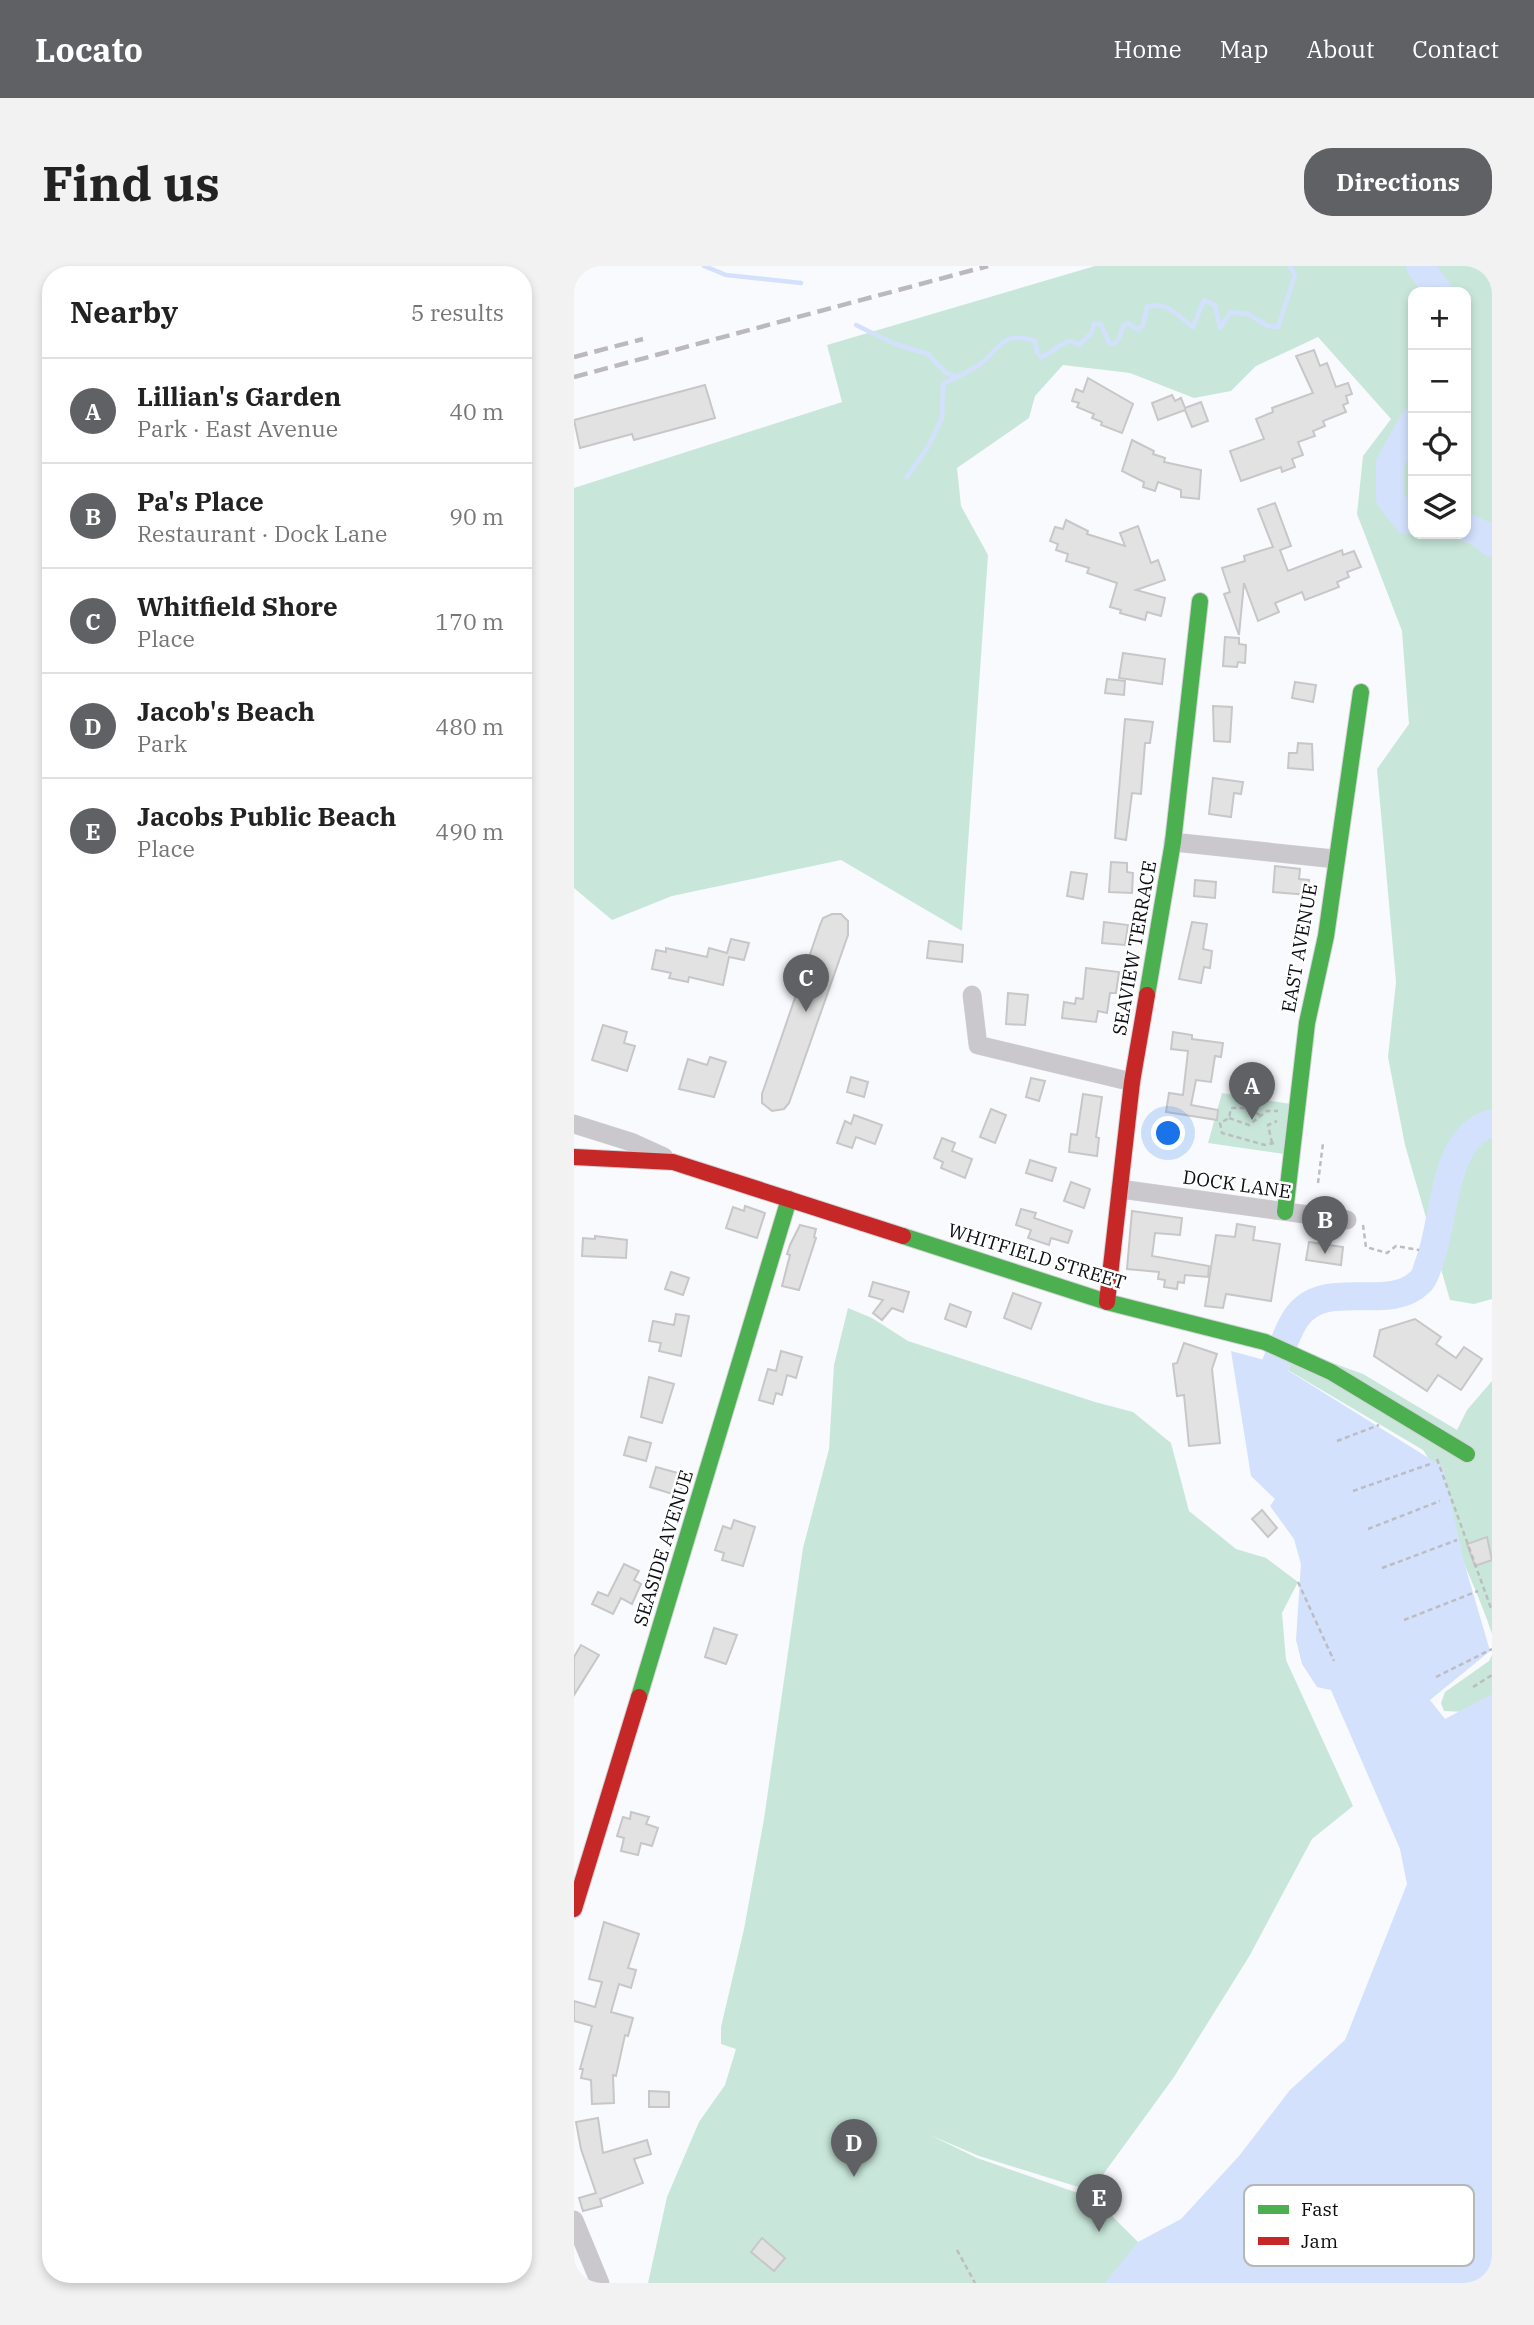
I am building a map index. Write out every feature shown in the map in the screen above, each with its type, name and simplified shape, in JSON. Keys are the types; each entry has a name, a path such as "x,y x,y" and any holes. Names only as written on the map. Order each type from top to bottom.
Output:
{"street":[{"name":"SEAVIEW TERRACE","path":"1107,1302 1132,1082 1173,842 1200,601"},
{"name":"EAST AVENUE","path":"1285,1212 1307,1023 1326,936 1361,692"},
{"path":"1173,842 1335,859"},
{"path":"972,995 978,1045 1132,1082"},
{"path":"574,1124 631,1142 673,1162"},
{"name":"WHITFIELD STREET","path":"574,1157 599,1156 673,1162 1107,1302 1265,1342 1296,1355 1376,1397 1467,1454"},
{"name":"DOCK LANE","path":"1120,1189 1355,1221"},
{"name":"SEASIDE AVENUE","path":"574,1909 682,1557 745,1332 789,1199"},
{"path":"574,2220 600,2283"}],"path":[{"path":"1229,1118 1245,1126 1256,1122 1260,1115 1273,1110 1280,1114 1280,1120 1268,1125 1272,1141 1269,1145 1249,1139 1227,1137 1222,1133 1220,1123 1229,1118 1231,1108 1246,1108 1260,1115"},
{"path":"1318,1183 1323,1143"},
{"path":"1355,1221 1366,1247 1387,1253 1396,1246 1419,1250"},
{"path":"1337,1441 1380,1425"},
{"path":"1434,1453 1492,1611"},
{"path":"1353,1491 1433,1463"},
{"path":"1368,1528 1440,1501"},
{"path":"1382,1568 1457,1540"},
{"path":"1298,1581 1334,1661"},
{"path":"1404,1620 1478,1591"},
{"path":"1436,1677 1492,1649"},
{"path":"1474,1687 1492,1675"},
{"path":"957,2250 975,2283"}],"green space":[{"path":"1095,266 1492,266 1492,1299 1474,1304 1450,1300 1405,1145 1388,1057 1396,982 1377,769 1409,724 1402,631 1357,514 1363,456 1391,419 1318,337 1256,366 1231,391 1194,398 1130,373 1063,365 1035,396 1029,418 957,468 961,506 988,555 962,931 841,860 672,896 612,920 574,888 574,488 842,402 827,345"},
{"path":"1222,1093 1291,1104 1284,1154 1208,1143"},
{"path":"848,1308 872,1318 908,1341 1133,1412 1171,1443 1189,1511 1236,1549 1266,1558 1298,1582 1282,1613 1286,1660 1353,1806 1312,1839 1250,1955 1174,2077 1091,2191 979,2156 930,2135 977,2158 1095,2199 1155,2259 1134,2283 648,2283 667,2197 699,2122 725,2085 736,2049 721,2044 721,2027 744,1929 764,1819 803,1548 829,1449 834,1365"},
{"path":"1297,1350 1363,1374 1457,1430 1467,1410 1492,1381 1492,1634 1446,1518 1432,1468 1423,1450 1288,1370"},
{"path":"1492,1655 1492,1695 1463,1712 1444,1711 1441,1703 1445,1692 1489,1661"}],"water":[{"path":"1231,1351 1276,1363 1443,1467 1464,1562 1490,1651 1430,1700 1445,1719 1492,1694 1492,2283 1105,2283 1138,2242 1181,2219 1239,2156 1290,2090 1345,2040 1407,1884 1400,1849 1331,1690 1317,1687 1302,1664 1296,1640 1301,1564 1294,1539 1270,1506 1275,1499 1251,1476"}],"building":[{"path":"1314,350 1320,366 1327,363 1336,387 1348,383 1352,394 1346,396 1348,403 1343,405 1346,412 1323,421 1325,426 1313,431 1315,436 1298,442 1303,455 1292,459 1295,467 1282,472 1281,467 1241,481 1230,451 1264,439 1256,419 1273,412 1272,408 1313,393 1296,356"},
{"path":"1088,378 1133,404 1122,433 1101,425 1102,422 1092,418 1094,414 1077,407 1079,403 1072,401 1076,389 1083,392"},
{"path":"705,385 715,418 634,440 632,434 580,448 574,420"},
{"path":"1172,395 1175,401 1181,398 1185,408 1201,402 1208,421 1192,427 1185,410 1158,420 1152,403"},
{"path":"1132,440 1154,451 1153,454 1165,458 1164,462 1201,470 1199,499 1181,497 1181,490 1158,482 1155,491 1143,487 1144,482 1122,471"},
{"path":"1275,503 1291,546 1280,550 1288,571 1342,550 1343,555 1354,551 1361,567 1347,572 1349,577 1337,582 1339,587 1305,600 1302,592 1275,603 1279,612 1258,621 1244,583 1239,635 1224,594 1230,592 1222,568 1245,561 1244,556 1273,547 1258,509"},
{"path":"1066,520 1088,531 1087,534 1125,546 1120,533 1138,526 1151,563 1158,560 1165,580 1136,590 1165,598 1161,616 1147,612 1145,620 1120,613 1121,610 1110,607 1117,583 1087,573 1089,568 1066,561 1068,554 1056,550 1058,544 1050,541 1055,527 1063,529"},
{"path":"1225,637 1239,638 1239,644 1246,645 1245,663 1238,662 1237,667 1223,666"},
{"path":"1123,653 1165,659 1162,684 1119,678"},
{"path":"1107,679 1125,681 1124,695 1105,693"},
{"path":"1295,682 1316,685 1313,702 1292,698"},
{"path":"1213,706 1232,707 1230,742 1214,741"},
{"path":"1125,719 1153,722 1150,743 1145,743 1141,794 1132,793 1126,840 1115,838"},
{"path":"1298,743 1312,744 1313,770 1288,768 1289,753 1297,753"},
{"path":"1213,778 1243,782 1241,794 1234,793 1231,817 1209,814"},
{"path":"1111,862 1127,863 1127,872 1133,873 1132,893 1109,892"},
{"path":"1275,866 1300,869 1299,879 1309,880 1308,895 1273,892"},
{"path":"1071,872 1087,874 1083,899 1067,896"},
{"path":"1195,880 1216,882 1215,898 1194,896"},
{"path":"841,914 848,921 848,935 789,1103 784,1109 772,1111 762,1103 762,1094 820,925 823,918"},
{"path":"1104,922 1128,925 1125,945 1102,943"},
{"path":"1192,922 1207,924 1203,949 1212,951 1210,968 1204,967 1201,983 1179,979"},
{"path":"731,939 749,943 744,960 729,957 723,985 689,977 688,982 669,978 671,973 652,969 656,950 666,952 666,948 707,957 709,948 727,953"},
{"path":"929,941 963,945 962,962 927,958"},
{"path":"1086,968 1119,972 1116,993 1110,993 1107,1013 1098,1011 1096,1022 1062,1018 1064,1002 1075,1004 1076,998 1083,999"},
{"path":"1008,993 1028,995 1025,1025 1006,1024"},
{"path":"603,1025 627,1032 624,1043 635,1046 627,1071 592,1060"},
{"path":"1173,1032 1192,1035 1192,1039 1223,1043 1221,1057 1215,1056 1211,1082 1196,1080 1191,1105 1218,1110 1217,1120 1166,1112 1169,1093 1183,1095 1188,1051 1171,1049"},
{"path":"710,1057 726,1062 714,1097 679,1089 688,1059 707,1065"},
{"path":"851,1077 868,1082 864,1097 847,1092"},
{"path":"1031,1078 1045,1081 1039,1101 1026,1097"},
{"path":"1083,1094 1102,1097 1096,1137 1099,1138 1097,1156 1069,1152 1071,1134 1077,1135"},
{"path":"991,1109 1006,1115 995,1143 980,1137"},
{"path":"854,1115 882,1125 875,1144 856,1137 852,1148 837,1143 845,1121 851,1124"},
{"path":"942,1138 955,1143 952,1151 972,1159 965,1178 941,1168 943,1162 934,1158"},
{"path":"1030,1160 1056,1168 1052,1181 1026,1173"},
{"path":"1071,1182 1090,1189 1084,1208 1064,1201"},
{"path":"745,1206 765,1213 757,1238 726,1228 733,1207 744,1211"},
{"path":"1021,1209 1036,1213 1034,1218 1072,1231 1068,1243 1051,1238 1049,1245 1028,1238 1031,1230 1016,1225"},
{"path":"1132,1211 1182,1218 1180,1235 1155,1233 1152,1256 1209,1266 1208,1277 1185,1275 1184,1283 1178,1282 1177,1289 1164,1287 1165,1280 1158,1279 1159,1272 1127,1269"},
{"path":"1237,1224 1255,1227 1253,1240 1280,1244 1271,1301 1226,1294 1223,1308 1205,1306 1216,1235 1235,1237"},
{"path":"800,1225 816,1229 816,1238 799,1290 782,1286 790,1255 787,1254"},
{"path":"595,1236 627,1240 626,1258 582,1256 583,1238 595,1239"},
{"path":"1309,1242 1343,1247 1341,1265 1306,1260"},
{"path":"671,1272 689,1278 683,1295 665,1289"},
{"path":"873,1282 909,1292 903,1312 892,1308 882,1320 873,1313 883,1300 869,1296"},
{"path":"1013,1293 1041,1303 1031,1329 1004,1318"},
{"path":"950,1304 971,1312 966,1327 945,1319"},
{"path":"676,1314 689,1316 681,1356 659,1351 661,1343 649,1341 653,1321 674,1325"},
{"path":"1415,1319 1441,1337 1436,1344 1456,1358 1464,1347 1482,1359 1461,1390 1438,1375 1427,1391 1374,1356 1380,1330"},
{"path":"1184,1343 1217,1354 1212,1369 1220,1443 1189,1446 1184,1395 1177,1396 1173,1364 1177,1363"},
{"path":"781,1351 802,1357 796,1378 787,1375 782,1395 776,1393 773,1404 759,1400 768,1369 776,1371"},
{"path":"649,1377 674,1384 662,1423 641,1417"},
{"path":"629,1437 651,1443 646,1461 624,1455"},
{"path":"656,1467 685,1475 679,1496 650,1487"},
{"path":"1262,1510 1277,1528 1268,1537 1252,1519"},
{"path":"734,1520 755,1527 743,1566 722,1560 724,1553 715,1550 723,1526 731,1529"},
{"path":"1487,1537 1492,1560 1475,1566 1467,1544"},
{"path":"624,1564 639,1571 634,1580 641,1584 632,1604 621,1598 613,1614 592,1604 598,1592 608,1596"},
{"path":"714,1628 737,1635 726,1664 705,1657"},
{"path":"581,1645 599,1655 574,1695 574,1657"},
{"path":"631,1812 649,1817 646,1824 658,1828 652,1846 641,1843 638,1855 621,1851 624,1838 617,1836 623,1817 630,1819"},
{"path":"604,1922 639,1934 628,1968 636,1970 631,1988 619,1984 611,2012 633,2018 628,2036 625,2035 616,2076 613,2075 614,2103 592,2104 591,2080 581,2078 583,2069 580,2069 592,2026 574,2021 574,2001 595,2007 602,1982 589,1979"},
{"path":"649,2091 669,2092 669,2107 649,2107"},
{"path":"598,2118 603,2153 647,2140 651,2154 634,2159 643,2183 600,2199 602,2206 583,2211 579,2198 596,2193 581,2149 576,2122"},
{"path":"762,2238 785,2258 774,2271 751,2252"}],"waterway":[{"path":"704,266 726,275 801,283"},
{"path":"907,477 928,447 942,418 943,384 979,365 1008,339 1024,338 1035,341 1041,357 1070,341 1079,345 1091,334 1094,324 1101,324 1109,343 1114,344 1119,339 1123,326 1128,323 1138,330 1143,325 1147,307 1167,308 1193,327 1204,300 1215,305 1220,328 1231,312 1248,314 1268,326 1278,327 1295,275 1290,266"},
{"path":"1420,266 1435,287"},
{"path":"856,325 895,344 928,354 946,373 956,377"},
{"path":"1408,431 1390,463 1390,499 1408,520"},
{"path":"1471,529 1484,535 1492,543"},
{"path":"1276,1363 1293,1323 1308,1306 1323,1299 1391,1295 1407,1291 1422,1280 1434,1245 1454,1163 1463,1145 1475,1132 1492,1123"}],"railway":[{"path":"574,377 988,266"},
{"path":"574,357 643,339"}],"traffic: fast":[{"path":"1147,995 1173,842 1200,601"},
{"path":"1285,1212 1307,1023 1326,936 1361,692"},
{"path":"639,1697 789,1199"},
{"path":"903,1236 1107,1302 1265,1342 1331,1372 1467,1454"}],"traffic: jam":[{"path":"1107,1302 1132,1082 1147,995"},
{"path":"574,1157 673,1162 903,1236"},
{"path":"574,1909 639,1697"}],"place":[{"name":"Whitfield Shore","path":"806,1012"},
{"name":"Lillian's Garden","path":"1252,1120"},
{"name":"Pa's Place","path":"1325,1254"},
{"name":"Jacob's Beach","path":"854,2177"},
{"name":"Jacobs Public Beach","path":"1099,2232"}]}
